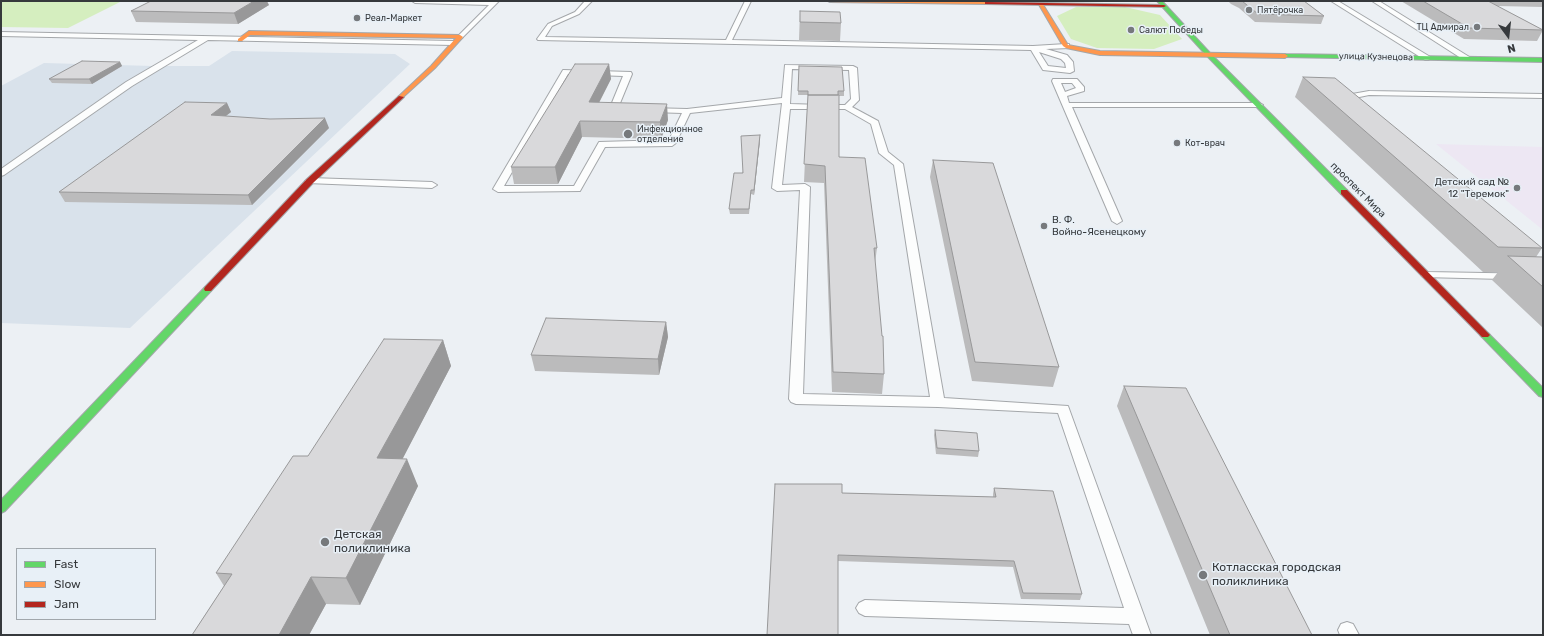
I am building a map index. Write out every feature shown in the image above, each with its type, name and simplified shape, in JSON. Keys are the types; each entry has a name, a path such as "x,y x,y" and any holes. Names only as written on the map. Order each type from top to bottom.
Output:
{"street":[{"path":"830,1 1040,4 1161,3"},
{"name":"проспект Мира","path":"1161,3 1209,55 1543,394"},
{"path":"1040,4 1066,46"},
{"path":"240,40 250,33 456,40"},
{"path":"1,508 310,181 433,67 456,40"},
{"name":"улица Кузнецова","path":"1066,46 1100,53 1543,60"}],"lane":[{"path":"415,1 495,2"},
{"path":"589,1 577,13 550,25 540,39 1033,48 1066,46"},
{"path":"728,42 748,1"},
{"path":"1334,1 1428,58"},
{"path":"1374,1 1468,58"},
{"path":"456,40 495,2"},
{"path":"1,34 240,40"},
{"path":"1,173 129,84 205,39"},
{"path":"1033,48 1064,57 1069,62 1070,71 1046,68 1033,48"},
{"path":"847,107 855,100 853,68 788,67 786,103 777,188 805,187 796,399 938,402 1063,409 1142,635"},
{"path":"628,110 614,110 628,74 566,72 498,189 577,189 602,144 672,143 687,111"},
{"path":"1356,108 1344,98 1369,93 1543,96"},
{"path":"1062,95 1117,221"},
{"path":"643,110 687,111 786,103 847,107 875,123 884,153 898,164 938,402"},
{"path":"1067,105 1259,105"},
{"path":"310,181 432,185"},
{"path":"1427,275 1541,272"},
{"path":"865,608 1136,616"}],"shaded area":[{"path":"232,51 395,54 410,64 130,328 1,323 1,86 44,63 209,66"},
{"name":"Детский сад № 12 \"Теремок\"","path":"1436,144 1543,147 1543,230"}],"green space":[{"path":"1,1 122,1 68,28 1,27"},
{"path":"1076,7 1125,7 1160,15 1182,39 1154,49 1097,48 1071,39 1057,16"}],"building":[{"path":"151,1 254,1 234,13 131,11"},
{"path":"1242,1 1304,1 1324,16 1258,14"},
{"path":"1423,1 1488,1 1543,30 1469,28"},
{"path":"800,11 840,12 841,23 800,22"},
{"path":"82,61 120,62 89,79 49,79"},
{"path":"575,64 609,64 589,102 667,104 660,122 580,121 555,167 511,167"},
{"path":"799,66 842,67 844,91 838,91 838,95 808,95 808,91 798,91"},
{"path":"1303,77 1335,78 1542,248 1498,247"},
{"path":"808,95 839,95 839,157 865,158 877,248 874,248 883,336 884,374 833,372 825,166 804,164"},
{"path":"185,102 227,103 211,115 270,119 325,118 248,195 59,192"},
{"path":"760,135 754,190 751,190 749,209 729,209 734,173 743,173 741,136"},
{"path":"933,160 993,163 1059,367 975,362"},
{"path":"1508,256 1543,257 1543,287"},
{"path":"546,318 666,322 658,359 531,355"},
{"path":"384,339 443,340 377,458 407,459 346,578 311,577 279,635 192,635 232,574 216,573 293,456 308,456"},
{"path":"1124,386 1186,388 1312,635 1230,635"},
{"path":"935,430 977,433 979,451 937,448"},
{"path":"775,484 842,484 842,493 996,497 994,488 1053,491 1082,594 1023,593 1014,561 838,555 838,635 767,635"}],"traffic: fast":[{"path":"1159,1 1209,55 1344,192"},
{"path":"1285,56 1543,60"},
{"path":"1,508 208,289"},
{"path":"1485,335 1543,394"}],"traffic: slow":[{"path":"830,1 987,3"},
{"path":"1040,4 1066,46 1100,53 1285,56"},
{"path":"240,40 249,33 460,37 433,67 401,97"}],"traffic: jam":[{"path":"987,3 1164,6"},
{"path":"208,289 310,181 401,97"},
{"path":"1344,192 1485,335"}],"place":[{"name":"Пятёрочка","path":"1249,10"},
{"name":"Реал-Маркет","path":"357,18"},
{"name":"ТЦ Адмирал","path":"1477,27"},
{"name":"Салют Победы","path":"1131,30"},
{"name":"Инфекционное отделение","path":"628,134"},
{"name":"Кот-врач","path":"1177,143"},
{"name":"Детский сад № 12 \"Теремок\"","path":"1517,188"},
{"name":"В. Ф. Войно-Ясенецкому","path":"1044,226"},
{"name":"Детская поликлиника","path":"325,542"},
{"name":"Котласская городская поликлиника","path":"1203,575"}]}
